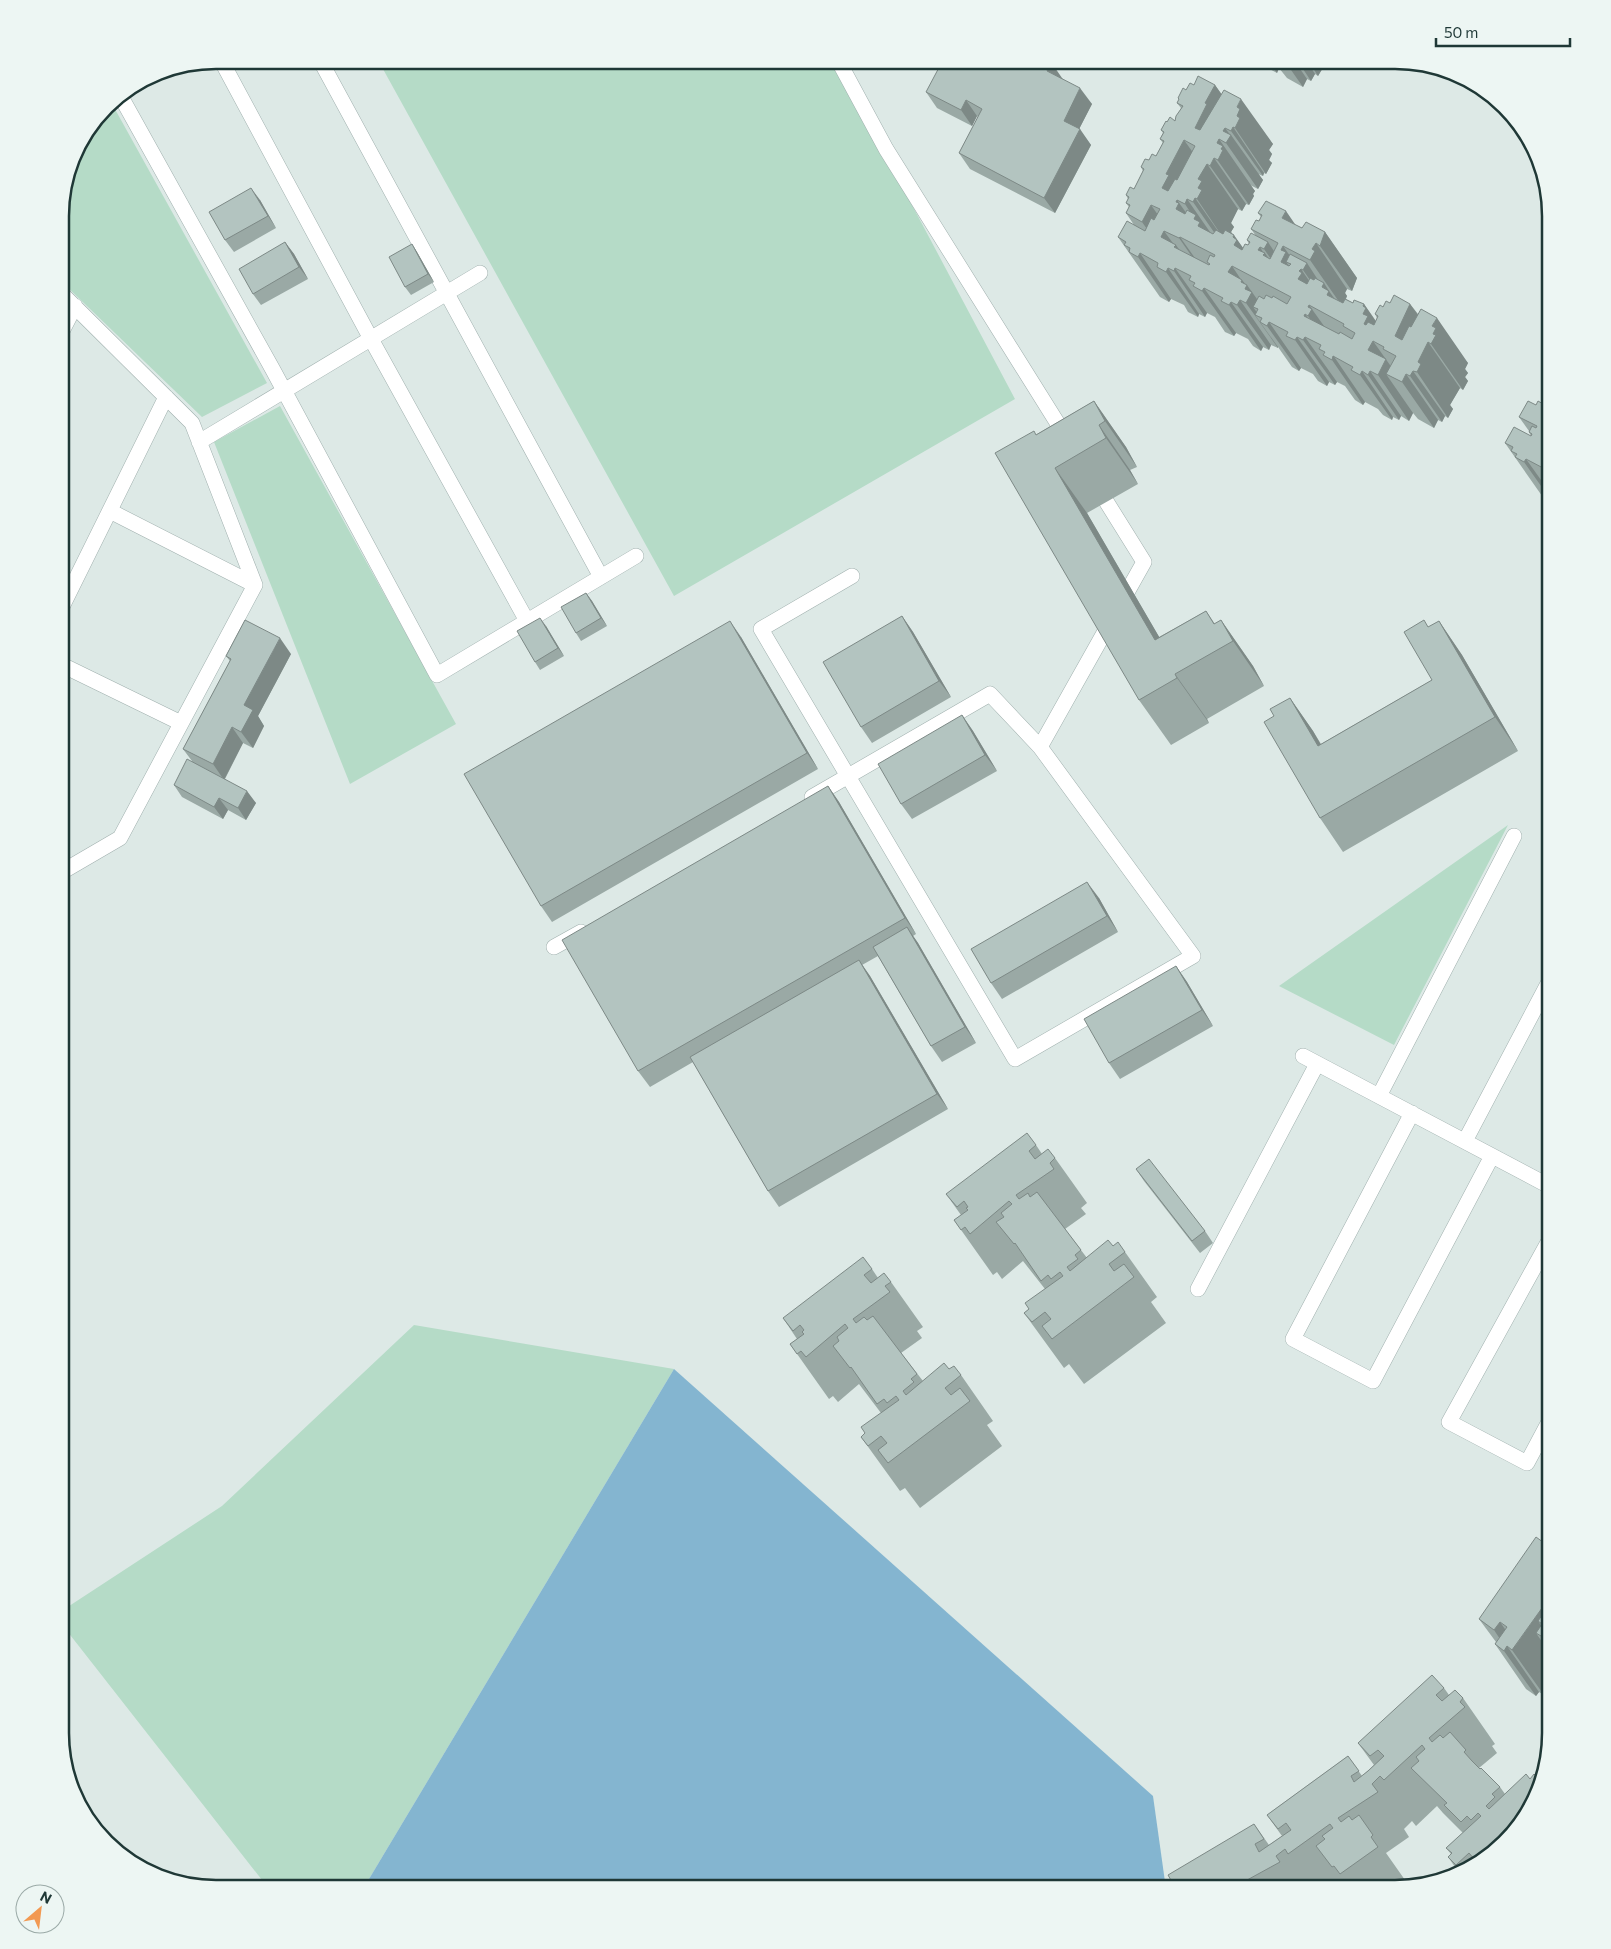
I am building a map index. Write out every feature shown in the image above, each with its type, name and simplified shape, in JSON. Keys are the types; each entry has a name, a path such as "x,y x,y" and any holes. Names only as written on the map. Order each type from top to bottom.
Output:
{"street":[{"path":"226,69 371,339 527,621"},
{"path":"325,69 601,577"},
{"path":"843,69 886,149 1076,452"},
{"path":"124,101 284,390 437,675 636,556"},
{"path":"199,442 480,273"},
{"path":"69,300 192,423 254,585 120,838 69,868"},
{"path":"69,318 75,306"},
{"path":"69,593 166,397"},
{"path":"1040,747 1144,562 1086,469"},
{"path":"110,511 254,585"},
{"path":"798,806 848,776 990,694 1040,747 1193,956 1015,1060 848,776 761,629 852,576"},
{"path":"69,668 181,723"},
{"path":"1379,1096 1514,836"},
{"path":"554,947 596,923"},
{"path":"1464,1141 1542,995"},
{"path":"1303,1056 1542,1182"},
{"path":"1198,1289 1317,1064"},
{"path":"1412,1113 1293,1339 1373,1381 1492,1156"},
{"path":"1542,1253 1449,1422 1527,1463 1542,1435"}],"green space":[{"path":"383,69 840,69 1015,399 674,596"},
{"path":"115,109 267,383 202,417 69,289 69,206 74,178 84,151 94,134"},
{"path":"280,406 456,724 350,784 214,442"},
{"path":"1508,825 1394,1045 1279,986"},
{"path":"414,1325 674,1369 368,1880 262,1880 69,1633 69,1606 222,1506"}],"water":[{"path":"674,1369 1153,1796 1165,1880 368,1880"}],"building":[{"path":"938,69 1048,69 1047,71 1080,88 1064,121 1080,129 1044,198 959,153 982,109 966,100 961,110 926,92"},
{"path":"1198,76 1215,85 1195,128 1200,130 1224,90 1241,99 1237,107 1240,109 1237,116 1240,118 1235,128 1233,127 1231,131 1225,128 1223,131 1231,135 1226,143 1219,139 1217,143 1223,146 1221,149 1223,150 1218,160 1214,158 1210,166 1207,164 1198,179 1202,181 1198,188 1202,190 1197,199 1195,198 1193,202 1187,199 1185,204 1177,200 1176,202 1179,203 1176,209 1185,214 1187,210 1196,215 1194,219 1200,222 1198,226 1213,234 1216,230 1223,234 1225,230 1234,235 1233,237 1237,240 1234,245 1242,250 1245,244 1248,245 1250,242 1247,240 1251,233 1268,242 1264,249 1260,247 1258,250 1265,253 1263,255 1270,259 1278,243 1251,229 1256,220 1259,221 1262,215 1258,213 1266,201 1286,211 1282,218 1302,228 1306,222 1325,232 1320,246 1316,243 1312,249 1315,251 1310,260 1283,246 1281,250 1286,252 1281,262 1289,266 1291,264 1286,262 1290,254 1307,263 1303,270 1299,271 1302,273 1298,279 1307,284 1310,278 1314,280 1315,278 1324,283 1322,287 1329,291 1327,295 1343,303 1345,299 1353,303 1354,300 1364,304 1363,306 1366,308 1363,314 1368,316 1364,324 1366,325 1368,322 1374,325 1378,316 1375,314 1380,305 1383,307 1386,301 1390,303 1394,295 1410,304 1395,336 1402,340 1421,309 1437,318 1432,326 1436,328 1433,334 1436,335 1431,344 1428,342 1418,362 1421,364 1417,372 1413,371 1410,376 1406,374 1402,382 1386,374 1396,356 1373,341 1368,350 1386,359 1378,375 1370,371 1368,375 1362,371 1360,375 1351,370 1353,367 1333,356 1332,360 1323,355 1325,352 1319,349 1321,345 1305,337 1303,340 1297,337 1295,340 1286,336 1288,332 1269,322 1267,326 1260,322 1262,318 1255,315 1258,309 1253,307 1259,296 1264,299 1266,295 1272,298 1273,296 1287,304 1291,297 1232,266 1228,272 1242,280 1241,282 1247,285 1245,289 1252,292 1246,303 1240,300 1237,305 1231,302 1229,305 1221,301 1223,298 1204,288 1202,291 1193,286 1195,283 1189,280 1191,276 1175,268 1174,271 1168,268 1166,272 1157,267 1158,263 1140,253 1138,257 1129,252 1130,248 1124,245 1126,242 1118,237 1127,221 1145,231 1151,218 1154,220 1160,209 1151,205 1142,222 1126,213 1130,205 1126,203 1129,197 1126,195 1130,187 1134,189 1144,169 1141,167 1145,159 1149,160 1152,154 1156,156 1164,141 1160,139 1164,132 1161,130 1166,121 1170,117 1175,121 1183,106 1177,103 1183,88 1186,90 1190,83 1194,85","holes":["1184,140 1195,146 1177,180 1175,179 1168,191 1162,188 1169,175 1166,174","1164,231 1215,255 1214,257 1210,255 1207,262 1209,265 1174,247 1176,245 1161,237","1309,305 1344,324 1343,326 1355,333 1352,339 1304,316 1305,314 1308,316 1312,309 1308,307"]},
{"path":"251,188 268,216 225,240 209,212"},
{"path":"285,242 299,267 253,294 239,269"},
{"path":"412,244 428,274 405,287 389,257"},
{"path":"1094,401 1105,421 1099,425 1106,438 1055,468 1155,640 1206,611 1214,624 1221,620 1233,641 1175,674 1177,678 1139,700 995,453 1034,431 1036,435"},
{"path":"1528,401 1536,405 1538,401 1542,403 1542,467 1526,459 1524,462 1515,457 1517,454 1511,451 1513,447 1505,443 1514,427 1531,436 1532,434 1529,432 1532,426 1536,428 1537,426 1519,417"},
{"path":"586,593 601,618 576,633 561,607"},
{"path":"902,616 939,681 861,727 823,662"},
{"path":"540,618 558,648 535,662 517,631"},
{"path":"245,620 280,638 244,705 253,710 241,732 232,727 213,764 183,749 231,659 226,656"},
{"path":"1424,620 1428,627 1439,621 1495,717 1320,818 1264,722 1274,716 1270,709 1290,698 1318,746 1432,680 1404,632"},
{"path":"730,621 807,753 541,906 464,774"},
{"path":"962,715 985,755 901,804 878,764"},
{"path":"187,759 247,791 238,808 219,798 214,807 174,785"},
{"path":"828,786 905,918 638,1071 562,940"},
{"path":"1087,882 1107,916 991,983 971,949"},
{"path":"907,927 965,1027 931,1046 873,947"},
{"path":"859,960 937,1094 768,1191 690,1057"},
{"path":"1176,966 1202,1010 1109,1063 1084,1019"},
{"path":"1027,1133 1036,1145 1029,1151 1035,1159 1048,1149 1055,1158 1050,1163 1054,1169 1016,1195 1019,1199 1028,1193 1030,1197 1037,1192 1081,1250 1075,1255 1078,1259 1067,1267 1070,1271 1108,1240 1113,1246 1118,1242 1125,1252 1109,1264 1114,1271 1124,1264 1134,1277 1052,1339 1042,1326 1051,1319 1045,1312 1032,1322 1024,1313 1029,1309 1025,1303 1063,1276 1060,1272 1051,1279 1048,1275 1041,1281 1015,1243 996,1222 1004,1217 1001,1213 1012,1204 1009,1201 970,1234 965,1227 961,1230 954,1220 968,1210 966,1208 968,1207 964,1201 957,1207 946,1194"},
{"path":"1149,1159 1205,1231 1192,1241 1136,1169"},
{"path":"863,1257 872,1269 864,1275 871,1283 884,1273 891,1282 885,1286 890,1292 853,1319 856,1323 864,1317 867,1320 873,1316 917,1374 911,1379 914,1382 903,1391 906,1395 944,1363 949,1369 954,1366 961,1375 945,1388 951,1395 960,1388 970,1401 888,1463 878,1450 887,1443 881,1436 868,1446 861,1437 865,1433 861,1427 899,1400 896,1396 887,1403 884,1399 877,1404 851,1367 833,1346 839,1341 837,1337 848,1328 845,1324 806,1357 801,1351 797,1354 790,1344 804,1334 802,1332 804,1330 800,1325 793,1331 783,1318"},
{"path":"1536,1537 1542,1541 1542,1608 1512,1650 1507,1646 1504,1651 1495,1644 1507,1627 1500,1622 1494,1630 1479,1619"},
{"path":"1542,1615 1542,1624 1538,1621"},
{"path":"1542,1624 1542,1637 1536,1633"},
{"path":"1432,1675 1444,1688 1436,1695 1442,1701 1455,1690 1463,1698 1460,1702 1465,1707 1429,1738 1432,1742 1440,1735 1443,1738 1450,1732 1466,1750 1464,1752 1472,1761 1500,1787 1492,1794 1495,1797 1486,1806 1489,1809 1526,1774 1530,1779 1534,1774 1536,1776 1523,1807 1506,1830 1492,1844 1473,1858 1469,1853 1456,1865 1448,1857 1452,1853 1446,1848 1481,1816 1478,1813 1471,1820 1467,1816 1461,1822 1444,1805 1447,1803 1411,1768 1419,1761 1416,1757 1425,1749 1422,1745 1384,1780 1380,1776 1372,1784 1378,1792 1338,1818 1341,1822 1349,1816 1352,1820 1359,1815 1373,1835 1371,1837 1378,1847 1340,1874 1334,1866 1332,1867 1316,1846 1325,1839 1322,1836 1333,1828 1330,1824 1288,1854 1285,1849 1276,1856 1280,1862 1247,1880 1171,1880 1168,1875 1254,1824 1264,1839 1255,1844 1259,1852 1291,1830 1286,1823 1278,1829 1267,1815 1348,1756 1359,1771 1351,1776 1354,1782 1384,1756 1378,1750 1370,1756 1358,1743"}]}
